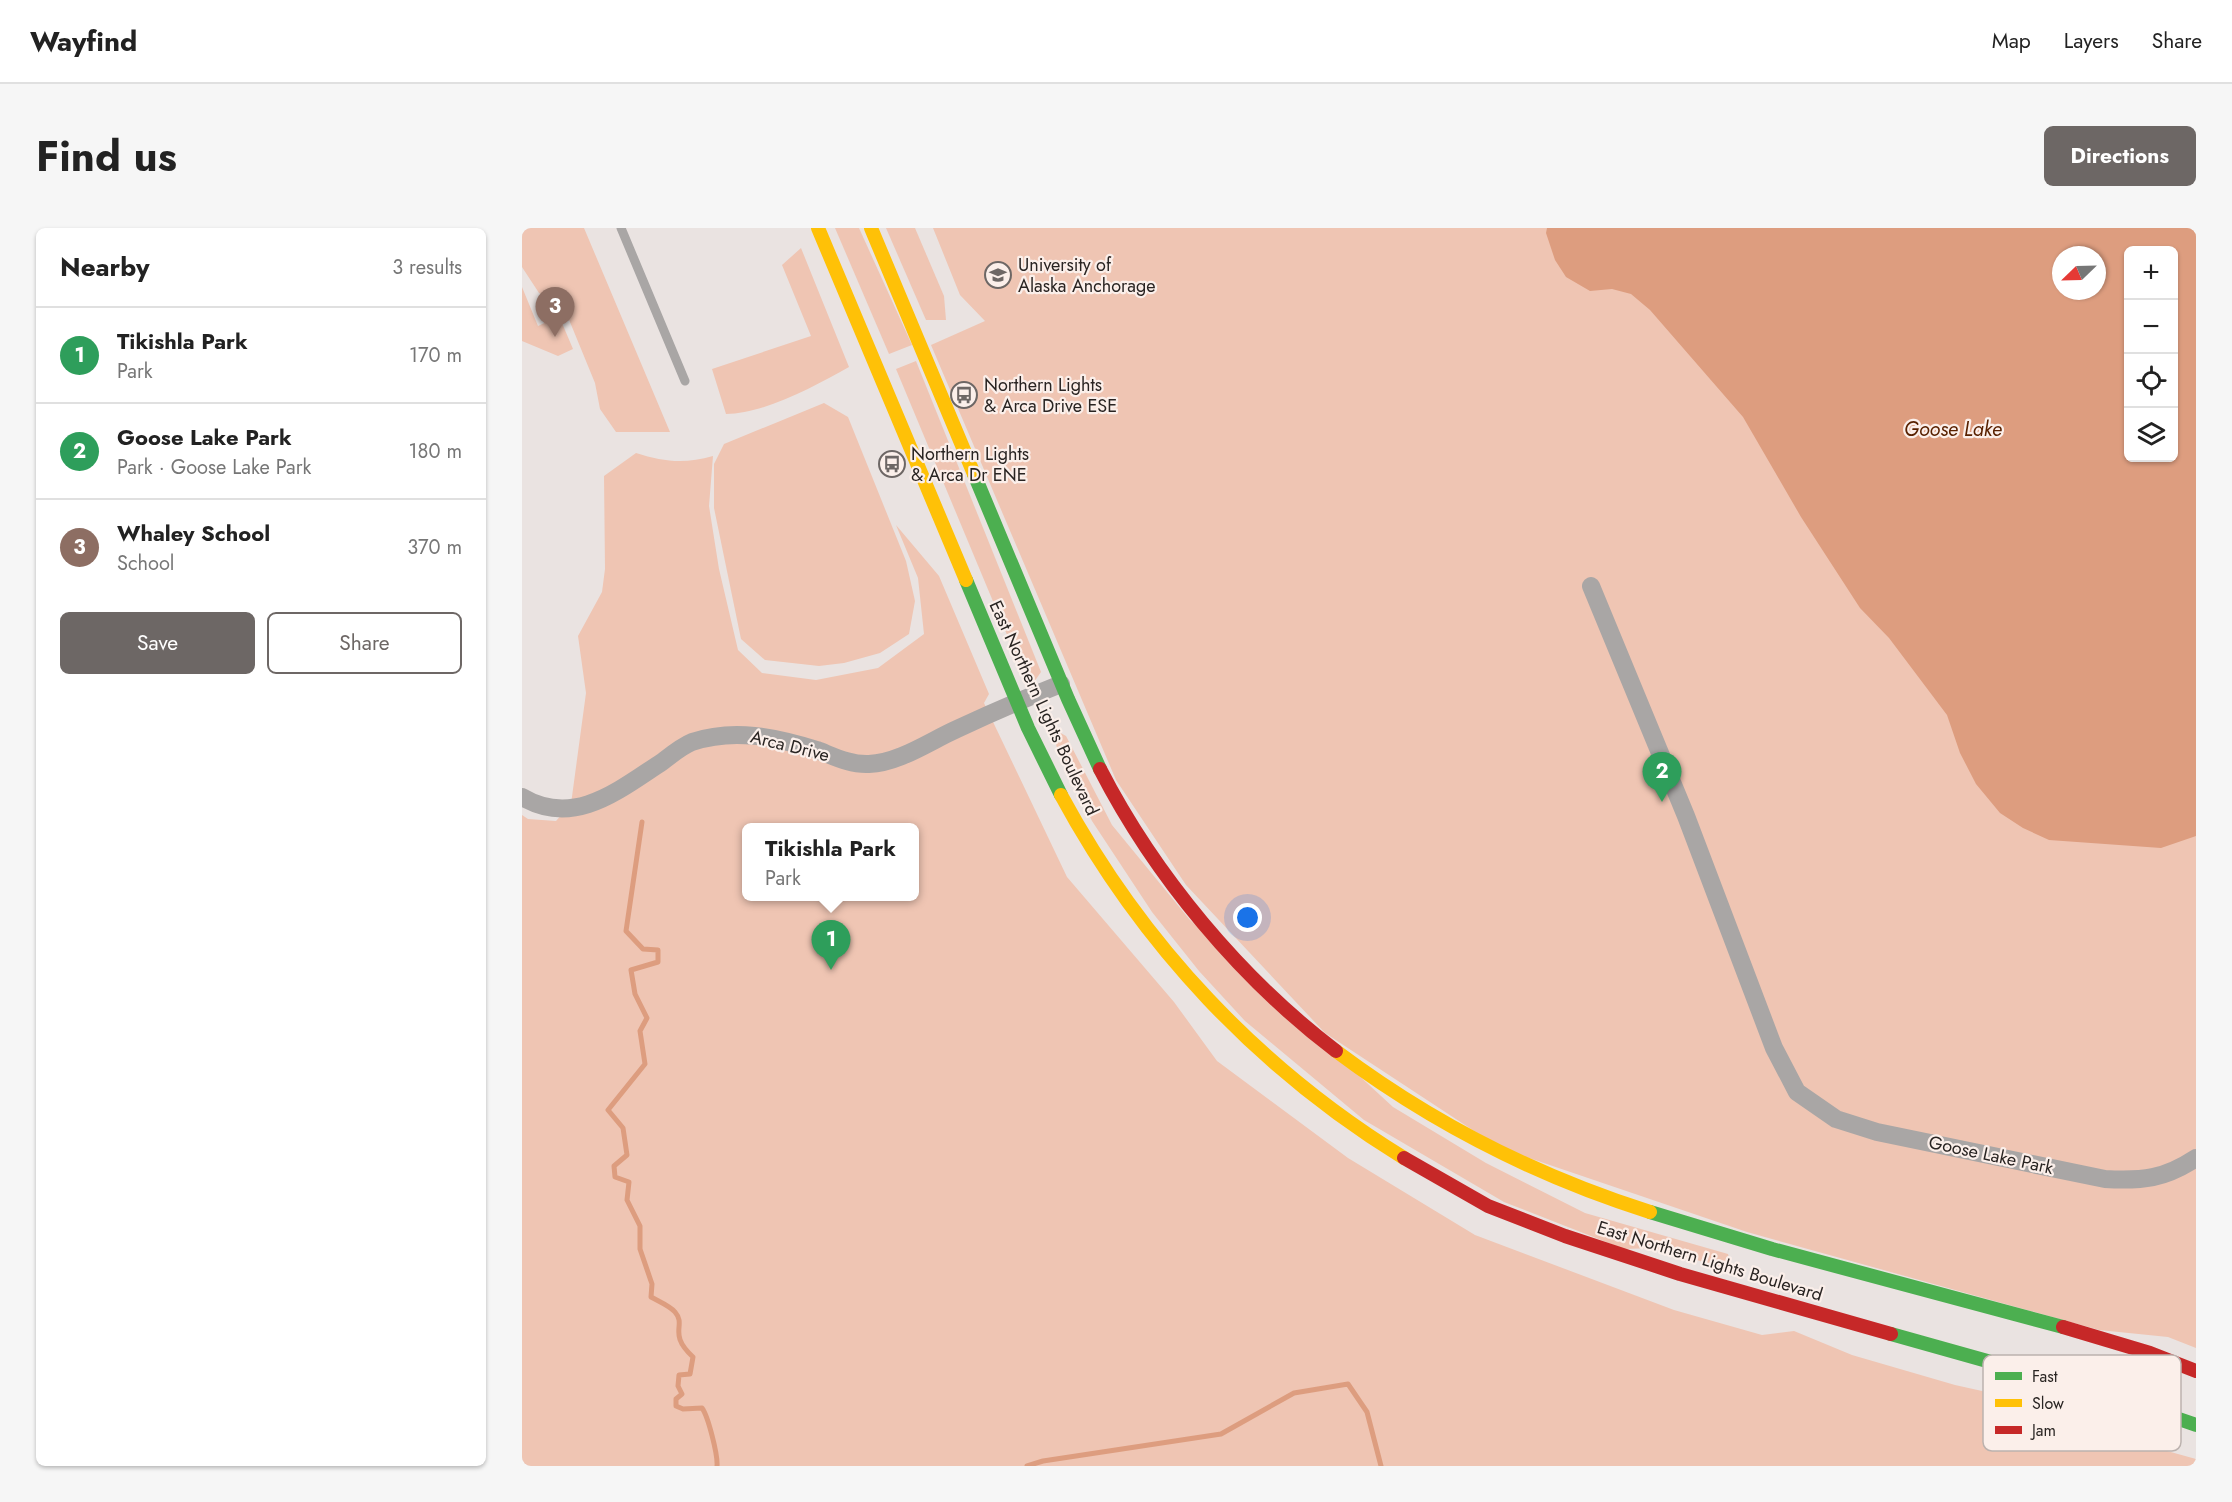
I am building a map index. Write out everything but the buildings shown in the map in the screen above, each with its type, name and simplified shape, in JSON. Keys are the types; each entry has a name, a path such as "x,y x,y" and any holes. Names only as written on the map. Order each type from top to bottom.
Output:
{"main road":[{"name":"East Northern Lights Boulevard","path":"818,228 1017,702 1058,791 1097,860 1140,920 1183,973 1225,1019 1272,1062 1334,1112 1392,1152 1502,1213 1651,1266 1983,1359"},
{"name":"East Northern Lights Boulevard","path":"871,228 1061,684 1103,774 1128,821 1226,950 1257,984 1298,1021 1382,1087 1421,1113 1557,1181 1635,1208 2121,1344 2152,1355"},
{"name":"East Northern Lights Boulevard","path":"2181,1366 2196,1371"},
{"name":"East Northern Lights Boulevard","path":"2181,1419 2196,1425"}],"street":[{"name":"Goose Lake Park","path":"1591,586 1686,816 1774,1048 1797,1092 1836,1119 1877,1132 2105,1179 2136,1181 2160,1176 2196,1158"},
{"name":"Arca Drive","path":"522,797 553,808 580,809 612,794 690,743 719,735 748,734 816,750 848,762 869,764 891,760 1061,684"}],"lane":[{"path":"621,228 685,381"}],"shaded area":[{"path":"522,228 584,228 670,432 616,432 600,409 595,383 563,305 539,293 522,267"},
{"path":"835,228 859,228 912,345 889,354"},
{"path":"886,228 915,228 944,296 946,320 926,320"},
{"path":"933,228 2196,228 2196,1348 2168,1337 2099,1330 1747,1232 1500,1148 1325,1033 1186,885 1116,780 931,345 985,321 960,295"},
{"path":"801,248 849,367 773,404 741,413 726,414 712,369 811,336 782,265"},
{"path":"522,287 538,326 559,316 573,349 558,356 522,341"},
{"path":"916,361 1041,672 1032,685 1020,666 896,369"},
{"path":"824,403 848,417 906,561 915,601 909,634 880,653 844,663 819,666 765,660 741,639 714,508 714,464 724,444"},
{"path":"636,453 674,461 713,456 709,506 719,569 738,650 762,673 816,680 878,668 924,634 918,578 896,525 939,576 989,694 984,703 1067,877 1174,1002 1217,1061 1348,1158 1475,1235 1674,1310 1762,1335 1794,1331 1852,1355 1983,1391 1983,1451 2167,1451 2196,1459 2196,1466 522,1466 522,815 528,819 556,821 571,804 586,693 578,636 602,592 605,569 604,476"},
{"path":"1057,731 1066,736 1112,825 1190,920 1393,1107 1486,1163 1585,1213 1728,1254 1732,1270 1654,1248 1624,1249 1504,1202 1364,1120 1245,1021 1199,971 1152,912 1092,821 1057,748 1054,737"}],"water":[{"name":"Goose Lake","path":"1547,228 2196,228 2196,836 2161,848 2049,840 2023,828 2000,813 1976,784 1960,753 1947,715 1889,638 1860,608 1801,517 1743,417 1650,310 1631,294 1612,289 1590,291 1566,277 1555,260 1546,233"}],"waterway":[{"path":"642,822 626,931 643,949 658,950 658,962 631,970 635,994 647,1018 640,1031 645,1064 608,1110 623,1128 627,1155 614,1166 615,1177 629,1182 627,1200 640,1226 640,1249 652,1284 651,1297 675,1312 678,1317 681,1342 693,1357 690,1374 679,1375 678,1386 682,1394 676,1399 676,1406 683,1409 702,1408 712,1436 717,1466"},
{"path":"1027,1466 1043,1461 1221,1434 1294,1393 1348,1384 1367,1412 1381,1466"}],"traffic: fast":[{"path":"974,474 1068,699 1100,769"},
{"path":"966,580 1028,728 1061,795"},
{"path":"1650,1212 1772,1249 2063,1327"},
{"path":"1891,1334 1983,1360"},
{"path":"2181,1420 2196,1425"}],"traffic: slow":[{"path":"818,228 966,580"},
{"path":"871,228 974,474"},
{"path":"1061,795 1093,850 1128,902 1208,999 1253,1044 1301,1085 1351,1123 1404,1158"},
{"path":"1336,1051 1410,1101 1486,1145 1566,1182 1650,1212"}],"traffic: jam":[{"path":"1100,769 1147,848 1203,923 1266,991 1336,1051"},
{"path":"1404,1158 1488,1206 1565,1236 1680,1274 1891,1334"},
{"path":"2063,1327 2155,1355"},
{"path":"2181,1365 2196,1371"}],"place":[{"name":"University of Alaska Anchorage","path":"998,275"},
{"name":"Whaley School","path":"555,337"},
{"name":"Northern Lights & Arca Drive ESE","path":"964,395"},
{"name":"Northern Lights & Arca Dr ENE","path":"892,464"},
{"name":"Goose Lake Park","path":"1662,802"},
{"name":"Tikishla Park","path":"831,970"}]}
